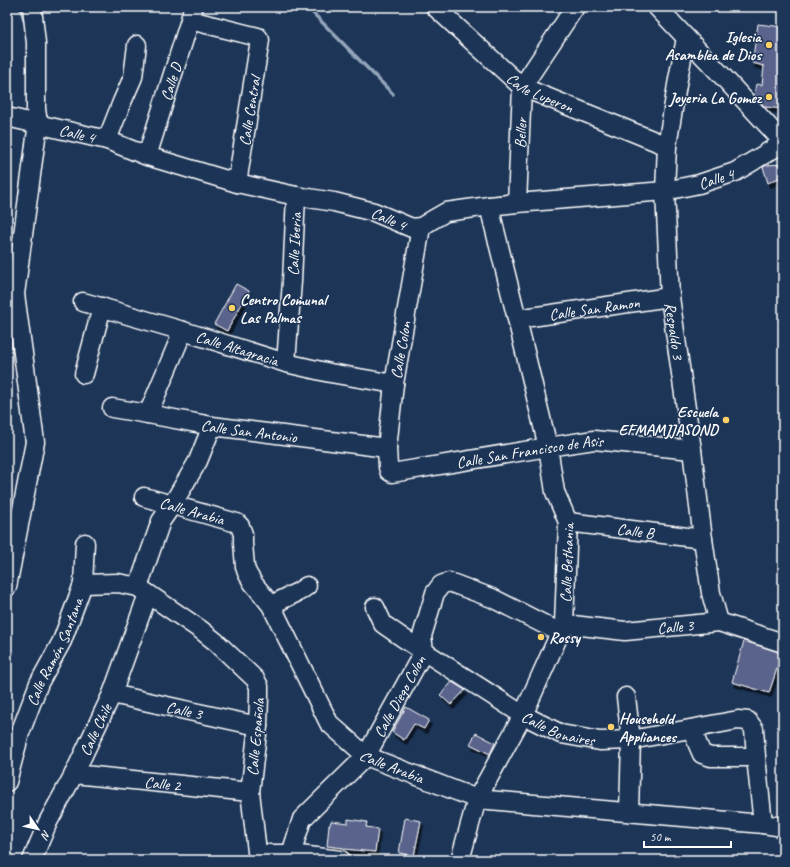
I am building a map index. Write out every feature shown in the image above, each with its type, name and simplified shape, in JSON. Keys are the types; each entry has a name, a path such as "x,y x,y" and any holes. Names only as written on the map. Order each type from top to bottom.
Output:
{"street":[{"path":"7,587 35,442 15,294 38,123 36,109 36,43 32,7"},
{"name":"Calle Luperon","path":"435,7 522,87 667,146"},
{"path":"522,87 575,7"},
{"path":"657,7 728,81 783,142"},
{"name":"Calle Central","path":"191,13 258,37 260,40 237,183"},
{"name":"Calle D","path":"147,156 191,13"},
{"name":"Respaldo 3","path":"686,38 667,146 665,191 670,297 703,539 711,593 718,622"},
{"path":"106,140 133,77 137,45"},
{"name":"Beller","path":"517,203 522,87"},
{"name":"Calle 4","path":"7,117 106,140 147,156 237,183 296,196 334,202 374,212 412,228 421,227 446,212 517,203 665,191 699,184 734,172 783,142"},
{"name":"Calle Iberia","path":"286,363 296,196"},
{"name":"Calle Bethania","path":"460,860 477,799 523,715 562,629 568,522 555,492 548,447 489,206"},
{"name":"Calle Colon","path":"392,473 388,467 386,448 394,384 421,227"},
{"name":"Calle San Ramon","path":"517,318 670,297"},
{"name":"Calle Altagracia","path":"83,302 286,363 394,384"},
{"path":"84,374 102,308"},
{"path":"148,414 183,331"},
{"name":"Calle San Antonio","path":"112,408 212,426 386,448"},
{"name":"Calle Chile","path":"32,860 48,822 74,774 112,694 143,591 161,521 198,461 212,426"},
{"name":"Calle San Francisco de Asis","path":"392,473 594,440 692,450"},
{"name":"Calle Arabia","path":"144,497 237,523 240,526 243,534 245,567 247,573 271,605 330,723 366,756 477,799 783,827"},
{"name":"Calle B","path":"568,522 703,539"},
{"name":"Calle Ramón Santana","path":"7,782 20,733 39,683 62,641 83,584 85,543"},
{"name":"Calle Diego Colon","path":"291,854 302,819 366,756 424,651 422,636 435,593 441,585 449,582 492,598 562,629"},
{"path":"83,584 118,583 143,591"},
{"path":"271,605 308,586"},
{"name":"Calle Española","path":"143,591 201,630 216,642 255,679 259,686 258,726 250,792 258,857"},
{"name":"Calle Bonaires","path":"374,607 384,624 523,715 561,734 600,741 630,740 738,720 748,721 754,729 763,824"},
{"name":"Calle 3","path":"562,629 626,631 718,622 783,643"},
{"name":"Calle 3","path":"112,694 258,726"},
{"path":"626,696 630,740 629,812"},
{"path":"692,729 702,754 711,757 756,757"},
{"name":"Calle 2","path":"74,774 250,792"},
{"path":"258,857 291,854 341,860"}],"building":[{"path":"758,24 783,27 783,109 765,107 754,95 756,84 762,85 764,66 752,63"},
{"path":"783,164 783,176 768,183 763,167 767,165"},
{"name":"Centro Comunal Las Palmas","path":"236,284 249,291 227,331 214,324"},
{"path":"744,641 782,653 769,693 732,682"},
{"path":"452,682 465,690 451,705 440,695"},
{"path":"406,707 429,720 424,729 414,724 404,740 392,732"},
{"path":"476,733 495,743 490,754 470,744"},
{"path":"405,818 421,821 414,856 399,853"},
{"path":"348,819 367,822 366,827 378,829 375,852 327,846 329,825 331,821 348,823"}],"waterway":[{"path":"20,7 26,26"},
{"path":"307,7 393,94"},
{"path":"7,305 11,328"}],"place":[{"name":"Iglesia Asamblea de Dios","path":"769,45"},
{"name":"Joyeria La Gomez","path":"769,97"},
{"name":"Centro Comunal Las Palmas","path":"232,308"},
{"name":"Escuela EFMAMJJASOND","path":"726,420"},
{"name":"Rossy","path":"541,637"},
{"name":"Household Appliances","path":"611,727"}]}
